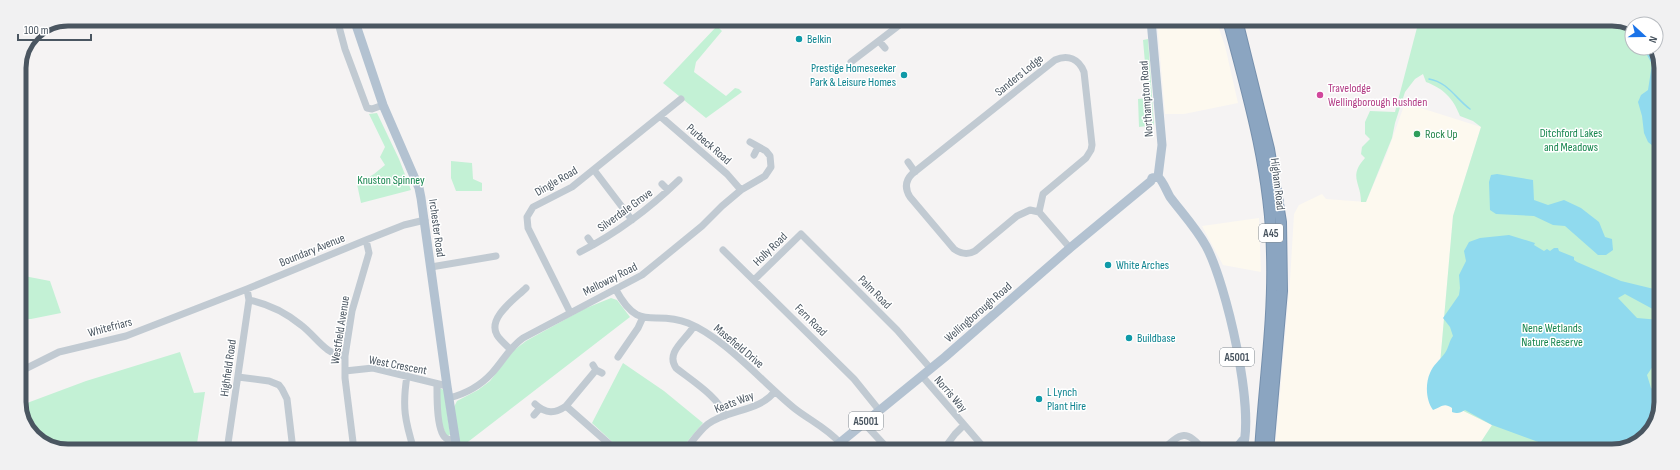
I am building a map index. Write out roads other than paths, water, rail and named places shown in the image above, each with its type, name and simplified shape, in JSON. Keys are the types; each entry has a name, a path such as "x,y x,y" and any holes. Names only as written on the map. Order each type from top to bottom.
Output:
{"highway":[{"name":"Higham Road","path":"1230,26 1261,151 1272,247 1270,338 1261,444"},
{"name":"Higham Road","path":"1238,26 1269,149 1281,222 1282,290 1269,444"}],"main road":[{"name":"Irchester Road","path":"356,26 383,105 419,188 425,220 447,386 456,444"},
{"name":"Northampton Road","path":"1152,26 1162,145 1156,183"},
{"name":"Wellingborough Road","path":"840,443 931,369 1070,248 1139,192 1156,183"},
{"name":"A5001","path":"1156,183 1171,197 1194,227 1206,246 1222,287 1233,332 1244,396 1245,424 1243,444"},
{"path":"1240,444 1243,440"}],"street":[{"path":"339,26 345,49 367,108 372,109 383,105"},
{"path":"851,62 898,26"},
{"path":"879,41 885,48"},
{"name":"Sanders Lodge","path":"1069,57 1078,63 1084,72 1092,139 1091,150 1086,158 1043,194 1039,212 1034,210 1026,211 975,251 970,254 960,252 954,249 908,194 907,181 915,172 1055,60 1069,57"},
{"name":"Dingle Road","path":"570,312 528,228 527,219 530,211 534,207 572,187 681,99"},
{"name":"Purbeck Road","path":"660,116 727,174 741,190"},
{"name":"Melloway Road","path":"449,398 465,393 487,378 510,349 523,338 642,275 664,258 741,190 765,176 770,170 770,156 750,142"},
{"path":"754,154 758,147"},
{"path":"908,162 915,172"},
{"path":"594,170 632,220"},
{"name":"Silverdale Grove","path":"580,252 632,220 679,180"},
{"name":"Silverdale Grove","path":"662,184 668,190"},
{"path":"1039,212 1070,248"},
{"name":"Boundary Avenue","path":"208,303 247,289 404,225 425,220"},
{"name":"Holly Road","path":"754,280 801,234"},
{"name":"Palm Road","path":"801,234 897,330 931,369"},
{"name":"Silverdale Grove","path":"588,238 593,245"},
{"name":"Westfield Avenue","path":"353,444 345,371 345,356 352,311 368,256 369,250 366,240"},
{"name":"Fern Road","path":"723,250 854,379 879,410"},
{"path":"431,267 496,256"},
{"path":"510,349 498,336 495,326 499,315 518,302 526,288"},
{"name":"Highfield Road","path":"229,444 249,300 247,289"},
{"name":"Masefield Drive","path":"616,290 628,310 637,316 677,320 694,326 717,340 796,410 828,431 840,443"},
{"path":"249,300 278,309 302,325 331,353 345,356"},
{"name":"Whitefriars","path":"26,368 59,352 126,336 208,303"},
{"path":"618,357 638,328 643,317"},
{"path":"694,326 688,336 673,353 671,357 673,364 712,397 722,408 725,416"},
{"name":"West Crescent","path":"345,371 373,368 447,386"},
{"path":"534,415 537,406 546,412 555,412 566,406 597,369"},
{"path":"407,376 403,407 406,425 412,444"},
{"name":"Norris Way","path":"922,376 981,444"},
{"path":"238,377 269,381 279,385 287,399 292,444"},
{"path":"437,384 440,426 446,439 456,440"},
{"name":"Keats Way","path":"690,444 708,424 725,416 765,402 775,391"},
{"path":"566,406 609,444"},
{"path":"864,423 883,444"},
{"name":"Norris Way","path":"948,444 964,425"},
{"path":"1168,444 1176,438 1185,436 1193,438 1198,444"}],"water":[{"path":"1648,56 1652,56 1654,65 1654,150 1644,133 1642,116 1638,102 1641,95 1648,90 1652,64"},
{"path":"1497,174 1533,180 1534,200 1548,205 1564,200 1581,208 1599,222 1605,237 1612,239 1613,250 1606,255 1598,255 1565,226 1553,225 1534,216 1496,214 1490,210 1489,182 1491,175"},
{"path":"1509,235 1535,243 1534,245 1544,251 1547,249 1550,251 1554,248 1558,248 1559,251 1574,257 1574,260 1577,262 1621,281 1654,289 1654,310 1625,294 1618,298 1637,318 1654,319 1654,366 1647,375 1651,388 1654,390 1654,408 1650,421 1642,432 1626,442 1612,444 1544,444 1492,425 1465,410 1459,413 1454,413 1452,412 1452,408 1445,405 1433,410 1429,402 1427,392 1428,377 1431,370 1445,353 1453,336 1450,327 1443,318 1459,295 1459,275 1466,261 1464,251 1469,242 1480,238"}],"waterway":[{"path":"1429,79 1447,87 1470,109"}],"place":[{"name":"Belkin","path":"799,39"},
{"name":"Prestige Homeseeker Park & Leisure Homes","path":"904,75"},
{"name":"Travelodge Wellingborough Rushden","path":"1320,95"},
{"name":"Rock Up","path":"1417,134"},
{"name":"White Arches","path":"1108,265"},
{"name":"Buildbase","path":"1129,338"},
{"name":"L Lynch Plant Hire","path":"1039,399"}],"park label":[{"name":"Ditchford Lakes and Meadows","path":"1571,140"},
{"name":"Knuston Spinney","path":"391,180"},
{"name":"Nene Wetlands Nature Reserve","path":"1552,335"}]}
